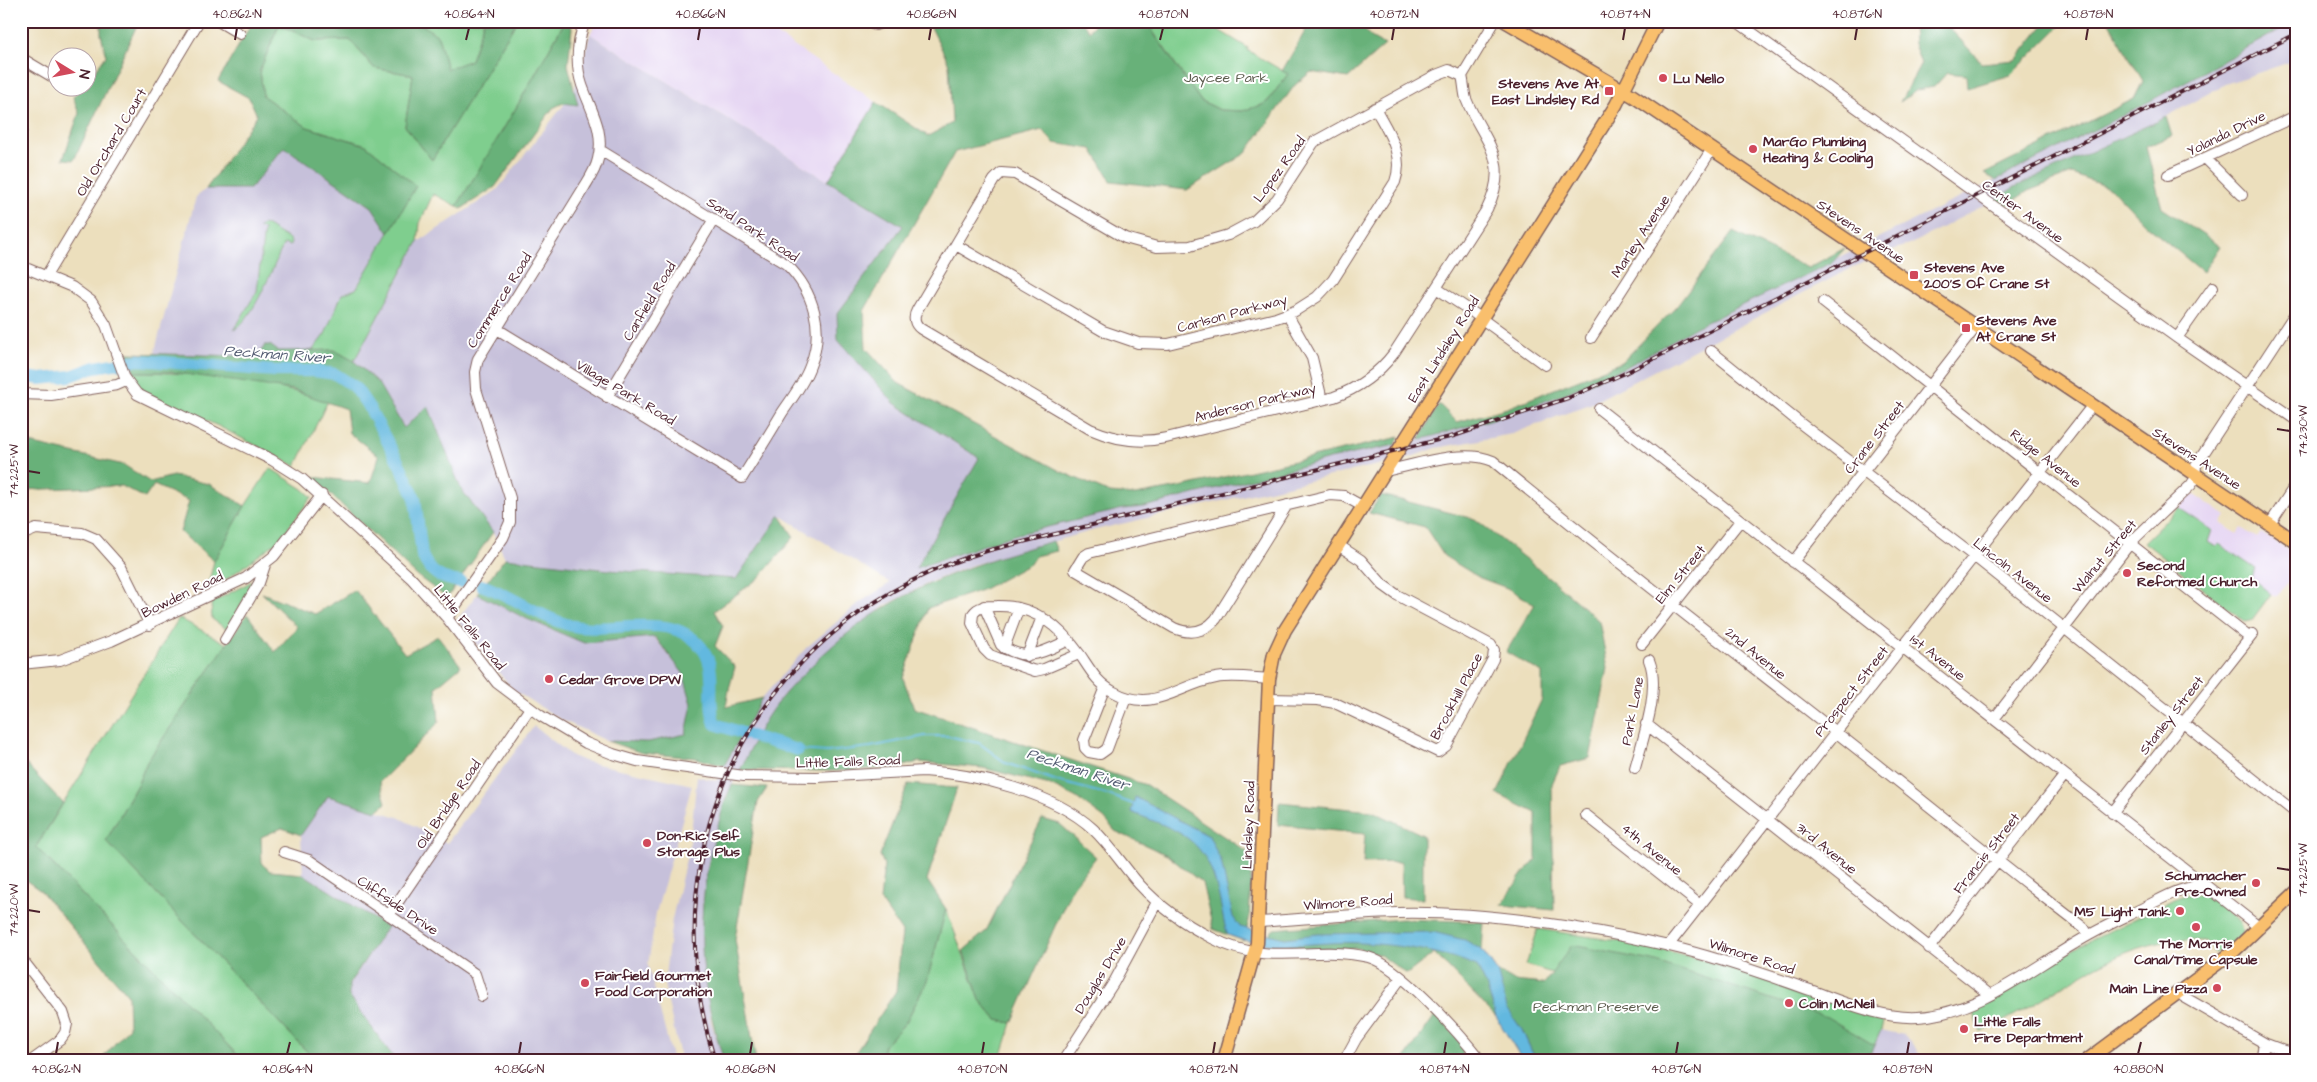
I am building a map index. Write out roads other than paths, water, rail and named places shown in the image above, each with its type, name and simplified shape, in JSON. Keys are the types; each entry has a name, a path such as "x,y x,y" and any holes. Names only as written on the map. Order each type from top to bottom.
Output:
{"main road":[{"name":"Stevens Avenue","path":"1504,21 1624,91 2296,542"},
{"name":"East Lindsley Road","path":"1268,699 1274,654 1281,638 1362,506 1624,91 1658,21"},
{"name":"Lindsley Road","path":"1224,1061 1256,951 1268,699"},
{"path":"2086,1061 2233,952 2296,892"}],"street":[{"name":"Old Orchard Court","path":"46,276 199,21"},
{"path":"218,21 240,34"},
{"name":"Commerce Road","path":"447,618 503,538 512,516 510,498 475,383 478,359 596,168 600,150 598,125 579,72 579,42 585,21"},
{"path":"865,21 875,25 886,21"},
{"path":"1462,76 1495,21"},
{"name":"Center Avenue","path":"1736,21 2177,338 2296,420"},
{"path":"21,58 48,74"},
{"name":"Lopez Road","path":"956,245 996,177 1008,172 1116,234 1135,242 1156,246 1179,247 1228,235 1254,221 1270,207 1314,142 1436,74 1449,70 1462,76"},
{"name":"Anderson Parkway","path":"956,245 916,312 915,322 918,327 1100,433 1129,441 1157,440 1322,400 1353,389 1380,370 1394,353 1487,209 1496,182 1496,167 1492,146 1466,98 1462,76"},
{"name":"Carlson Parkway","path":"956,245 1103,331 1129,342 1168,344 1287,314 1310,302 1328,286 1395,182 1398,171 1398,154 1375,108"},
{"name":"Yolanda Drive","path":"2168,175 2296,116"},
{"name":"Marley Avenue","path":"1591,338 1712,149"},
{"name":"Sand Park Road","path":"600,150 714,219 792,270 809,294 816,321 815,353 808,373 742,478"},
{"path":"2206,159 2242,195"},
{"name":"Canfield Road","path":"607,396 714,219"},
{"name":"Little Falls Road","path":"21,266 72,287 91,301 103,318 125,378 141,397 282,466 322,495 411,578 447,618 497,683 530,708 594,747 625,758 650,764 768,777 940,772 1022,790 1058,805 1093,829 1140,885 1157,902 1211,938 1270,955 1340,954 1368,957 1388,967 1442,1016 1481,1061"},
{"path":"2177,338 2212,286"},
{"path":"1436,288 1544,365"},
{"name":"Ridge Avenue","path":"1823,302 2251,636"},
{"name":"Walnut Street","path":"1994,719 2130,542 2192,486 2196,465 2296,312"},
{"path":"1287,314 1312,358 1322,400"},
{"name":"Crane Street","path":"1793,562 1976,327"},
{"name":"Village Park Road","path":"496,329 742,478"},
{"name":"Lincoln Avenue","path":"1711,351 1800,423 1975,557 2296,813"},
{"path":"21,394 51,395 117,385 125,378"},
{"name":"Prospect Street","path":"1668,946 2092,406"},
{"name":"1st Avenue","path":"1599,409 2260,928"},
{"name":"2nd Avenue","path":"1384,471 1464,456 1482,456 1493,461 1605,554 1674,605 1781,692 2084,928 2088,935"},
{"path":"2270,524 2296,484"},
{"path":"1287,505 1216,619 1201,630 1190,632 1174,628 1075,570 1083,557 1089,553 1287,505 1335,494 1348,498 1362,506"},
{"name":"Bowden Road","path":"21,664 60,660 150,624 246,578 265,564 282,547 322,495"},
{"name":"Elm Street","path":"1642,644 1740,521"},
{"path":"21,535 36,530 82,533 96,539 121,566 150,624"},
{"name":"Brookhill Place","path":"1268,699 1318,700 1335,703 1438,752 1446,746 1493,659 1494,650 1491,645 1390,591 1361,560 1338,545"},
{"path":"225,640 259,583 265,564"},
{"path":"1079,654 1034,671 990,655 984,649 972,624 972,614 984,606 1002,606 1019,608 1042,617 1060,630 1069,640 1079,654 1094,676 1105,687 1126,698 1146,700 1160,698 1217,678 1270,679"},
{"path":"984,606 998,642 1004,648 1027,656 1035,655 1069,640"},
{"path":"1004,648 1019,608"},
{"path":"1027,656 1042,617"},
{"name":"Stanley Street","path":"2112,813 2251,636"},
{"name":"Park Lane","path":"1635,768 1646,724 1654,675 1649,660"},
{"path":"1105,687 1084,740 1084,746 1089,752 1100,754 1107,748 1126,698"},
{"name":"Old Bridge Road","path":"389,915 530,708"},
{"name":"3rd Avenue","path":"1646,724 1990,995"},
{"name":"Francis Street","path":"1930,948 2064,776"},
{"name":"4th Avenue","path":"1586,816 1598,823 1700,905"},
{"name":"Cliffside Drive","path":"284,852 308,860 475,974 482,996"},
{"name":"Wilmore Road","path":"1258,925 1401,912 1474,916 1555,925 1668,946 1712,957 1866,1009 1894,1016 1938,1014 1969,1005 1990,995 2088,935 2184,889 2205,886"},
{"name":"Douglas Drive","path":"1063,1061 1114,982 1157,902"},
{"path":"21,958 63,1012 67,1024 65,1033 60,1040 31,1061"},
{"path":"1344,1061 1356,1039 1401,978"},
{"path":"2180,992 2184,997 2264,1043 2296,1054"},
{"path":"2261,1061 2264,1043"}],"water":[{"path":"1135,797 1209,836 1221,861 1233,917 1240,927 1285,938 1317,934 1433,932 1465,940 1482,950 1497,971 1507,1008 1522,1030 1532,1052 1543,1061 1523,1061 1496,1017 1487,987 1477,966 1449,956 1391,945 1343,943 1279,945 1246,941 1228,935 1214,877 1199,849 1178,832 1131,812"}],"waterway":[{"name":"Peckman River","path":"21,376 40,379 71,376 95,367 139,360 335,374 355,387 370,409 401,467 415,498 422,555 425,561 433,571 442,577 461,582"},
{"name":"Peckman River","path":"481,585 505,595 542,615 567,624 594,628 663,627 679,631 692,638 704,651 708,660 711,678 711,706 715,724 745,734"},
{"name":"Peckman River","path":"751,736 798,750"},
{"name":"Peckman River","path":"798,750 827,752 870,747 925,736 948,736 979,743 1006,763 1135,805"}],"railway":[{"path":"715,1061 697,977 696,896 711,818 741,746 785,681 842,626 910,582 990,550 1454,436 1568,398 1623,374 2296,34"}],"place":[{"name":"Lu Nello","path":"1663,78"},
{"name":"Stevens Ave At East Lindsley Rd","path":"1609,91"},
{"name":"MarGo Plumbing Heating & Cooling","path":"1753,149"},
{"name":"Stevens Ave 200'S Of Crane St","path":"1914,275"},
{"name":"Stevens Ave At Crane St","path":"1966,328"},
{"name":"Second Reformed Church","path":"2127,573"},
{"name":"Cedar Grove DPW","path":"549,679"},
{"name":"Don-Ric Self Storage Plus","path":"647,843"},
{"name":"Schumacher Pre-Owned","path":"2256,883"},
{"name":"M5 Light Tank","path":"2180,911"},
{"name":"The Morris Canal/Time Capsule","path":"2196,927"},
{"name":"Fairfield Gourmet Food Corporation","path":"585,983"},
{"name":"Main Line Pizza","path":"2217,988"},
{"name":"Colin McNeil","path":"1789,1003"},
{"name":"Little Falls Fire Department","path":"1964,1029"}],"park label":[{"name":"Jaycee Park","path":"1226,77"},
{"name":"Peckman Preserve","path":"1596,1006"}]}
